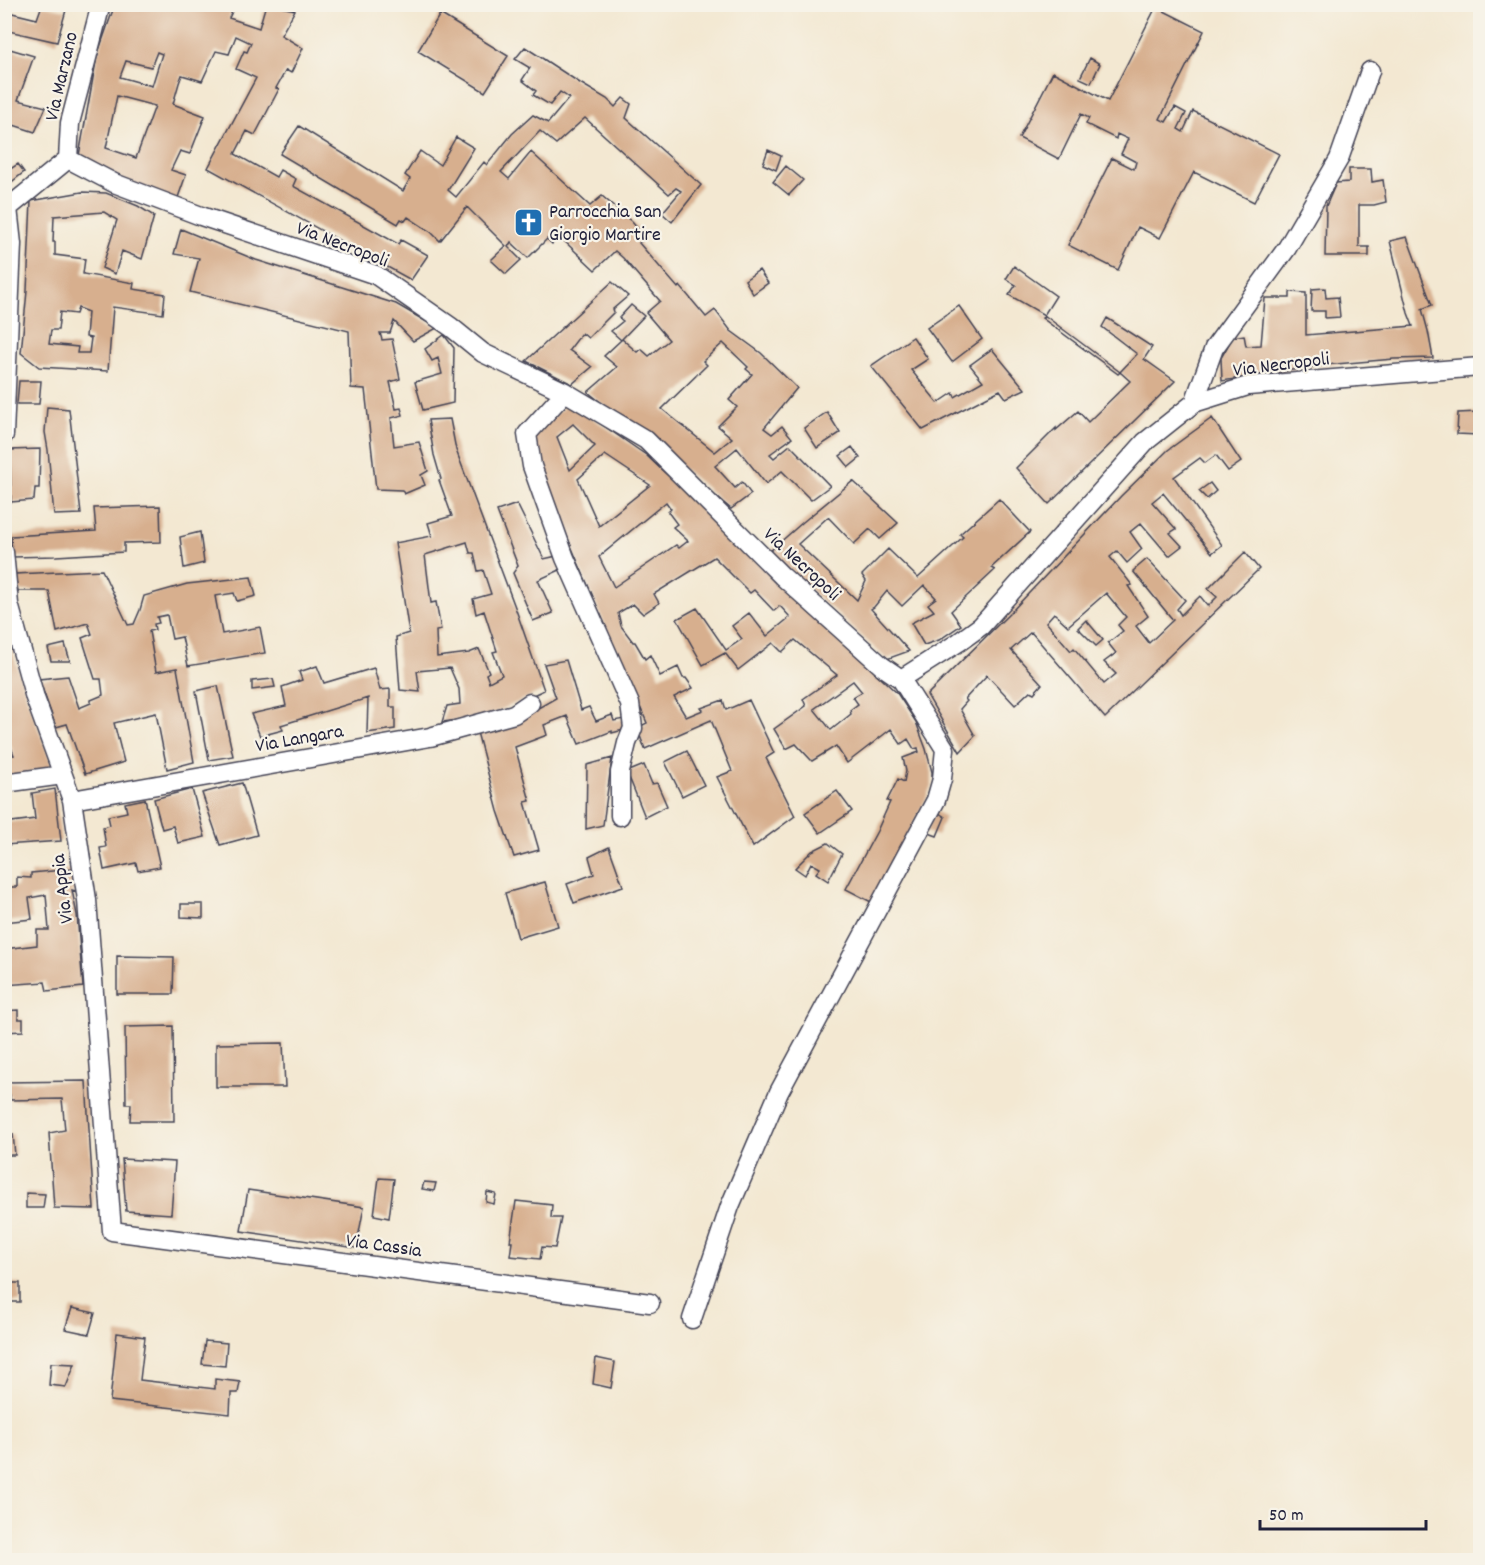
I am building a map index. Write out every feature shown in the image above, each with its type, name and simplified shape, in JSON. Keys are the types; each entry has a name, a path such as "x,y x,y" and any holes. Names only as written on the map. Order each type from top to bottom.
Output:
{"street":[{"name":"Via Marzano","path":"68,159 70,123 101,4"},
{"path":"1194,403 1214,348 1287,248 1339,159 1370,70"},
{"path":"4,435 12,244 6,209 68,159"},
{"name":"Via Necropoli","path":"68,159 114,183 190,212 376,275 451,327 483,353 565,392 646,440 782,576 882,666 901,679 981,626 1145,442 1194,403 1248,386 1480,367"},
{"path":"565,392 526,434 531,466 565,558 630,704 633,728 620,772 620,816"},
{"name":"Via Appia","path":"4,552 9,604 35,698 72,801 87,900 112,1231"},
{"path":"692,1319 730,1206 779,1092 936,800 942,779 945,749 901,679"},
{"name":"Via Langara","path":"72,801 430,737 514,714 530,703"},
{"path":"4,783 63,775"},
{"name":"Via Cassia","path":"112,1231 650,1303"}],"building":[{"path":"115,4 180,4 193,9 194,5 235,5 229,18 259,28 266,4 295,10 281,35 303,48 291,73 286,70 276,88 279,89 255,135 247,131 235,154 276,177 280,170 296,179 293,186 398,244 401,240 428,255 411,280 208,168 256,78 236,69 244,51 247,52 251,43 236,36 229,54 216,51 202,81 182,75 179,83 173,104 205,116 190,154 180,151 171,170 186,175 176,203 78,161 97,56","holes":["157,52 162,54 152,86 120,77 126,61 151,67","117,96 155,106 136,158 106,148"]},
{"path":"42,5 66,10 57,42 9,31 4,36 4,11 37,19"},
{"path":"1156,7 1204,31 1160,119 1166,122 1175,107 1186,113 1178,129 1183,132 1193,111 1279,154 1254,202 1194,172 1160,238 1138,227 1118,270 1068,245 1112,158 1134,169 1136,162 1121,154 1128,139 1117,134 1116,139 1086,124 1089,118 1081,114 1059,159 1019,138 1053,72 1108,101"},
{"path":"440,14 508,56 485,92 418,51"},
{"path":"525,47 607,99 615,107 623,98 631,104 626,118 701,185 672,222 662,213 681,191 676,188 669,194 585,118 556,144 540,131 501,172 509,179 531,152 590,206 602,196 632,222 645,237 639,243 706,317 715,310 731,331 761,353 797,388 764,428 772,434 782,426 792,438 770,454 774,458 790,445 830,486 811,500 782,471 766,484 737,448 715,466 735,488 742,482 751,494 731,509 588,392 617,367 604,356 621,340 611,331 623,321 619,318 631,305 644,316 622,339 637,352 641,349 649,356 669,340 646,313 660,301 615,251 595,270 560,237 552,244 547,239 528,258 511,242 508,247 521,260 506,274 491,260 506,246 467,207 440,241 408,217 405,221 401,219 398,224 280,154 299,126 403,191 410,179 405,175 420,151 440,165 456,137 474,148 448,190 456,197 484,162 487,165 512,134 533,115 548,123 569,98 560,92 550,105 533,95 536,91 522,80 530,68 515,59","holes":["723,343 748,367 746,369 752,374 729,400 737,407 718,426 732,438 715,452 662,409 707,365 703,361"]},
{"path":"10,49 34,56 18,100 46,107 35,132 4,122 4,66"},
{"path":"1090,58 1100,64 1091,83 1080,78"},
{"path":"768,150 781,156 776,170 763,164"},
{"path":"18,164 24,172 9,184 4,173"},
{"path":"786,166 803,180 789,195 773,182"},
{"path":"1349,169 1371,169 1372,182 1383,180 1386,202 1359,205 1359,247 1369,247 1369,256 1325,256 1326,206 1336,183 1349,182"},
{"path":"82,192 106,193 138,206 154,216 142,259 122,251 115,274 102,268 117,220 104,212 54,216 55,255 85,259 83,274 134,283 133,289 165,294 163,314 113,307 108,371 39,367 21,353 27,291 31,201","holes":["78,308 88,312 86,337 91,338 89,353 77,353 78,347 49,344 51,330 58,330 60,312 76,314"]},
{"path":"181,229 256,260 396,304 437,328 413,341 394,321 390,333 380,333 382,340 392,339 400,379 390,382 396,409 401,408 403,415 391,418 394,446 419,442 428,471 421,475 425,485 404,494 402,490 376,489 365,389 351,388 349,331 190,292 199,258 174,254"},
{"path":"1407,237 1432,305 1422,309 1433,358 1324,365 1222,381 1221,358 1233,337 1244,335 1246,346 1261,345 1265,298 1290,298 1290,292 1306,293 1306,335 1413,326 1390,241"},
{"path":"1014,266 1056,296 1044,315 1009,295 1016,285 1006,279"},
{"path":"759,270 768,283 753,294 745,280"},
{"path":"612,282 628,296 613,309 614,312 588,338 582,333 569,350 592,367 572,384 526,361"},
{"path":"1325,288 1326,298 1338,297 1340,317 1325,318 1325,311 1311,311 1312,289"},
{"path":"959,306 982,339 952,362 927,328"},
{"path":"1044,315 1120,372 1118,374 1042,318"},
{"path":"1107,318 1152,347 1144,359 1175,381 1049,504 1016,468 1056,428 1056,430 1078,411 1088,422 1130,381 1120,372 1137,354 1102,327"},
{"path":"444,335 454,348 453,403 423,410 415,382 442,374 438,358 432,361 425,349"},
{"path":"913,337 928,359 911,370 938,403 953,393 955,397 983,381 970,365 992,349 1025,389 1006,398 1000,390 923,430 871,366"},
{"path":"19,381 41,381 39,404 17,404"},
{"path":"569,402 646,455 718,520 772,577 897,693 916,722 926,749 932,772 932,783 873,903 846,889 877,831 890,802 887,801 898,779 904,782 906,771 903,758 919,752 918,748 914,749 908,739 901,744 891,729 847,763 836,746 812,761 796,744 786,749 774,729 806,706 803,699 837,675 795,640 782,652 773,643 738,670 725,653 703,665 677,619 697,608 726,650 742,639 732,626 749,613 767,636 790,617 780,606 774,611 754,590 750,593 714,557 654,594 659,603 643,614 633,604 618,613 621,626 635,642 645,659 650,655 660,676 678,667 683,678 686,678 693,688 674,697 686,717 703,710 701,708 723,700 726,710 749,700 774,753 766,758 795,816 753,847 717,777 732,771 711,720 645,749 637,728 647,723 544,483 533,437","holes":["573,424 595,446 570,470 557,437","605,455 650,485 599,526 578,479","666,502 671,509 668,512 677,524 673,527 688,541 679,548 676,545 614,587 599,557","853,681 862,692 853,697 858,704 850,710 851,714 831,730 814,709"]},
{"path":"47,407 69,409 81,514 54,515 45,432"},
{"path":"827,412 840,433 817,448 804,428"},
{"path":"1479,412 1479,435 1457,434 1458,413"},
{"path":"1212,418 1241,462 1228,471 1216,455 1205,463 1200,458 1174,477 1222,545 1212,553 1163,493 1152,502 1176,529 1170,533 1182,546 1169,556 1141,523 1130,532 1142,549 1127,563 1117,551 1110,557 1132,585 1128,586 1148,616 1136,626 1149,643 1173,620 1133,571 1147,559 1185,600 1177,609 1181,615 1200,596 1208,606 1217,597 1208,589 1245,552 1259,569 1105,718 1031,632 1011,650 1042,684 1034,693 1030,691 1015,705 987,675 965,699 967,701 960,709 975,736 960,752 927,695 1168,450","holes":["1106,593 1126,617 1118,625 1123,631 1108,643 1116,653 1104,662 1116,674 1104,684 1074,648 1071,651 1046,622 1054,613 1068,626"]},
{"path":"450,419 456,450 544,690 485,717 442,722 447,706 460,704 459,689 450,668 417,671 420,692 400,690 396,637 409,633 395,543 432,536 428,523 452,516 439,480 441,479 428,420","holes":["467,542 470,553 474,553 478,571 483,570 491,594 473,599 476,614 484,611 497,651 493,652 502,675 489,682 486,674 489,672 479,649 469,653 437,657 436,631 441,630 436,602 431,603 425,555"]},
{"path":"852,447 860,458 849,467 840,456"},
{"path":"40,449 39,488 35,488 34,500 11,502 10,450"},
{"path":"853,481 898,523 880,539 870,529 854,544 828,517 798,544 857,600 866,581 862,575 888,549 918,578 963,537 960,534 999,499 1030,532 991,568 995,570 951,611 961,625 939,640 924,645 911,623 934,611 928,604 936,598 924,585 902,606 887,591 871,609 909,651 887,659 769,552"},
{"path":"1210,483 1216,491 1207,499 1199,491"},
{"path":"517,504 544,559 557,556 562,569 538,580 553,613 533,621 513,573 518,566 497,511"},
{"path":"160,506 161,542 124,543 124,552 12,557 11,536 96,531 94,508"},
{"path":"200,532 204,563 184,568 180,537"},
{"path":"102,570 128,625 134,624 144,596 187,584 251,577 256,596 237,601 234,593 215,596 222,634 260,627 265,653 188,666 182,637 172,639 167,615 157,617 159,623 154,624 155,630 149,631 156,672 177,668 194,762 167,769 156,713 114,723 124,762 85,774 67,724 56,727 39,679 68,676 79,708 103,695 101,679 95,679 82,638 92,634 88,623 57,632 49,591 18,591 15,574"},
{"path":"1086,620 1103,640 1096,646 1078,628"},
{"path":"65,644 70,661 51,661 48,648"},
{"path":"11,647 53,768 4,778 4,756 14,755 7,737 4,738 4,682 6,682 4,650"},
{"path":"566,660 581,710 589,707 596,721 612,715 614,721 624,719 627,729 612,733 612,731 579,744 567,716 544,725 547,735 515,747 530,801 525,802 539,850 514,857 498,811 477,732 519,719 556,698 544,664"},
{"path":"317,666 324,683 374,668 380,690 390,689 390,707 395,707 395,729 367,733 368,698 281,725 283,730 260,736 251,714 286,706 282,687 302,680 299,672"},
{"path":"273,679 275,687 252,690 252,681"},
{"path":"218,686 233,756 209,760 196,691"},
{"path":"687,751 704,785 682,796 665,762"},
{"path":"612,758 603,825 586,829 587,765"},
{"path":"644,765 652,784 657,783 667,806 645,817 627,772"},
{"path":"242,783 257,835 220,845 202,793"},
{"path":"55,789 61,841 4,845 4,823 35,819 32,793"},
{"path":"192,789 205,837 178,843 173,826 162,829 154,799"},
{"path":"837,791 852,811 820,833 805,813"},
{"path":"145,799 160,867 138,871 136,863 104,870 100,848 106,847 103,827 110,825 108,816 127,812 125,803"},
{"path":"936,811 945,817 937,836 926,832"},
{"path":"828,843 842,854 828,881 816,873 820,868 811,863 805,875 795,868 812,851"},
{"path":"609,847 623,886 574,903 567,884 594,874 589,857"},
{"path":"74,869 76,891 72,890 77,915 83,987 47,991 45,982 4,985 4,949 37,945 37,930 49,930 46,895 29,898 32,919 4,922 4,887 17,887 17,877 31,878 31,873"},
{"path":"545,882 558,926 518,938 505,893"},
{"path":"181,904 203,904 203,918 181,917"},
{"path":"117,956 174,957 173,994 117,994"},
{"path":"18,1010 18,1019 23,1019 23,1031 4,1032 4,1022 6,1022 4,1011"},
{"path":"173,1026 174,1121 130,1121 131,1104 126,1104 125,1027"},
{"path":"283,1043 285,1087 216,1087 216,1044"},
{"path":"86,1081 94,1209 54,1208 49,1133 65,1130 62,1099 10,1100 10,1095 4,1095 4,1082"},
{"path":"4,1134 13,1134 15,1155 4,1155"},
{"path":"122,1159 175,1162 171,1214 126,1211"},
{"path":"379,1178 394,1179 389,1218 374,1215"},
{"path":"424,1182 436,1183 434,1191 422,1189"},
{"path":"248,1190 364,1207 356,1248 241,1231"},
{"path":"487,1192 496,1194 494,1204 486,1202"},
{"path":"26,1193 45,1194 43,1208 26,1208"},
{"path":"516,1201 552,1205 551,1218 561,1218 555,1248 542,1247 540,1259 510,1256"},
{"path":"4,1283 20,1283 20,1302 4,1302"},
{"path":"72,1308 95,1313 89,1334 65,1329"},
{"path":"117,1333 145,1337 140,1380 215,1389 215,1379 240,1382 238,1393 231,1393 230,1414 110,1401"},
{"path":"205,1341 227,1343 225,1366 202,1364"},
{"path":"596,1358 615,1362 611,1388 593,1384"},
{"path":"51,1363 75,1364 66,1387 49,1385"}],"place":[{"name":"Parrocchia San Giorgio Martire","path":"528,222"}]}
